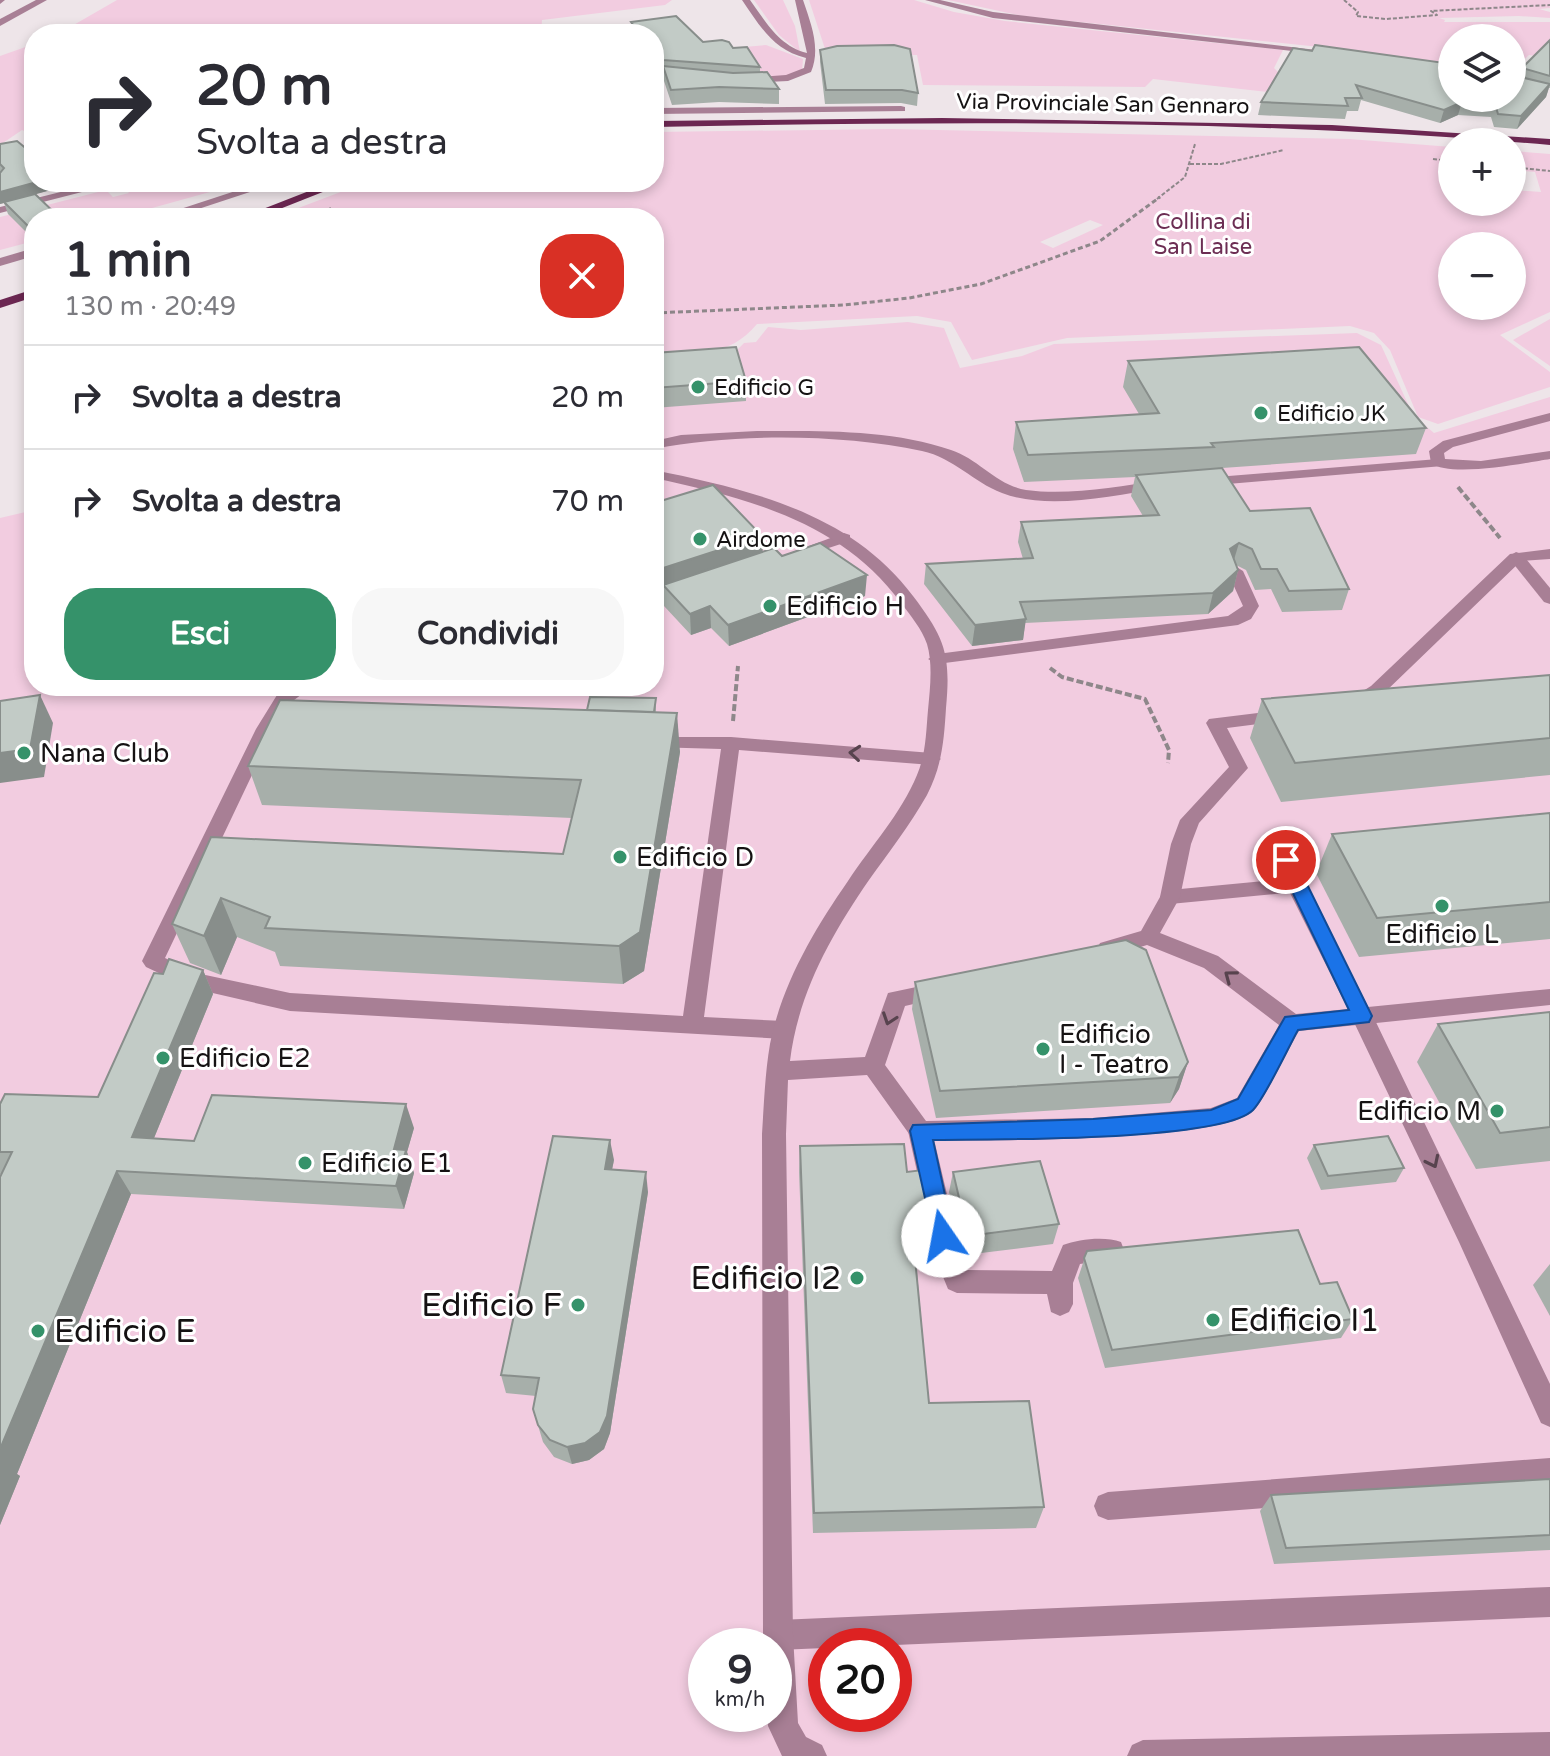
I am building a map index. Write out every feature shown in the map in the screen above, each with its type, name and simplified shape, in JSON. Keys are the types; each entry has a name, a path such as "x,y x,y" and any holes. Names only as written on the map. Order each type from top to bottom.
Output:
{"main road":[{"name":"Via Provinciale San Gennaro","path":"664,124 871,120 1189,124 1396,131 1550,142"},
{"path":"273,208 315,192"},
{"path":"0,304 24,296"}],"street":[{"path":"0,23 43,0"},
{"path":"746,0 776,41 792,52 812,57"},
{"path":"729,80 759,82 788,78 808,70 812,57 810,36 799,0"},
{"path":"929,0 993,15 1349,54"},
{"path":"664,75 704,77"},
{"path":"664,112 901,109"},
{"path":"0,210 74,192"},
{"path":"191,208 242,192"},
{"path":"0,262 24,255"},
{"path":"1438,463 1436,451 1448,444 1550,417"},
{"path":"664,444 745,436 915,446 945,453 972,465 993,482 1013,492 1043,495 1438,463 1481,465 1550,455"},
{"path":"664,476 749,495 797,511 844,538 890,575 903,590 935,644 937,659 939,687 932,759 909,811 852,890 805,970 784,1030 774,1134 778,1628"},
{"path":"785,558 844,538"},
{"path":"1386,707 1341,710 1377,690 1516,557 1550,554"},
{"path":"1516,557 1550,599"},
{"path":"937,659 1232,621 1245,615 1251,606 1235,571"},
{"path":"664,598 698,586"},
{"path":"288,696 265,729 153,961 191,980 290,1002 784,1030"},
{"path":"1148,937 1170,897 1181,844 1190,820 1239,768 1215,723 1309,713"},
{"path":"265,729 311,730"},
{"path":"637,740 731,743 932,759"},
{"path":"692,1027 731,743"},
{"path":"1276,835 1296,885 1469,1237 1550,1414"},
{"path":"1170,897 1296,885"},
{"path":"1088,954 1148,937 1211,962 1292,1023 1550,997"},
{"path":"873,1066 896,999 955,987"},
{"path":"920,1131 1093,1128 1212,1118 1245,1105 1292,1023"},
{"path":"778,1071 873,1066"},
{"path":"873,1066 920,1131 949,1262 957,1281 1060,1293 1072,1253 1133,1248"},
{"path":"1108,1506 1550,1472"},
{"path":"792,1634 1550,1602"},
{"path":"786,1732 795,1748 811,1756"},
{"path":"1143,1756 1550,1748"}],"path":[{"path":"1344,0 1358,12 1356,16 1365,18 1550,5"},
{"path":"664,313 844,305 909,298 981,284 1100,241 1127,224 1185,177 1195,145 1189,124"},
{"path":"1190,164 1221,164 1292,149"},
{"path":"1428,158 1438,159"},
{"path":"1526,168 1550,171"},
{"path":"1438,463 1516,557"},
{"path":"1037,647 1041,660 1062,677 1145,699 1169,750 1168,763"},
{"path":"731,743 738,666"}],"green space":[{"path":"117,0 672,0 665,5 542,20 542,24 75,24"},
{"path":"754,0 783,0 795,26 800,52 779,35"},
{"path":"809,0 914,0 954,12 1005,21 1283,50 1274,68 1302,96 1153,79 1145,87 923,85 917,55 827,55"},
{"path":"948,0 1550,0 1550,8 1539,9 1550,12 1550,18 1439,18 1444,22 1550,22 1550,58 1529,55 1526,58 1526,24 1438,24 1438,65 1329,48 1023,16"},
{"path":"766,45 803,59 802,71 776,79 701,56 722,49"},
{"path":"24,48 24,131 0,145 0,56"},
{"name":"Collina di San Laise","path":"892,129 1349,139 1438,146 1438,216 1526,216 1526,191 1541,192 1535,172 1526,171 1526,152 1550,154 1550,312 1500,335 1550,372 1550,387 1438,424 1418,417 1390,350 1374,333 1350,326 1067,338 972,360 951,322 917,316 757,324 734,343 710,352 664,355 664,208 298,208 341,192 664,192 664,132","holes":["1090,220 1103,225 1053,248 1040,242"]},
{"path":"98,192 108,192 113,197 129,193 210,192 152,208 35,208"},
{"path":"24,211 24,244 0,250 0,217"},
{"path":"1550,319 1550,366 1513,340"},
{"path":"908,322 944,328 960,368 1022,356 1054,344 1357,333 1381,345 1413,415 1434,433 1550,397 1550,1756 0,1756 0,518 24,512 24,696 664,696 664,358 733,354 744,343 756,342 768,327 801,330"}],"building":[{"path":"676,16 703,42 722,40 729,42 733,48 747,47 760,67 664,60 664,24 631,22"},
{"path":"1550,40 1550,76 1526,69 1526,64"},
{"path":"894,45 910,49 918,93 902,90 826,90 820,50 837,46"},
{"path":"1315,45 1438,62 1438,108 1356,85 1362,98 1345,98 1348,106 1261,102 1293,48 1312,51"},
{"path":"664,66 733,73 767,72 779,89 719,87 671,90"},
{"path":"1526,78 1550,84 1526,110"},
{"path":"1497,112 1525,112 1521,116"},
{"path":"17,141 24,147 24,186 0,192 0,173 4,168 0,164 0,144"},
{"path":"35,194 50,208 24,208 24,222 4,202"},
{"path":"736,347 746,381 664,387 664,352"},
{"path":"1359,347 1426,428 1211,443 1214,447 1028,455 1016,422 1159,413 1128,361"},
{"path":"1222,468 1250,511 1310,508 1349,589 1289,591 1277,569 1261,569 1252,549 1239,543 1230,549 1238,570 1213,593 1020,602 1026,619 975,625 926,564 1033,558 1021,522 1159,515 1136,475"},
{"path":"713,485 762,536 664,568 664,500"},
{"path":"820,543 867,575 728,625 710,606 690,614 664,586 774,548 782,556"},
{"path":"1550,675 1550,738 1295,763 1262,699"},
{"path":"40,696 30,749 0,753 0,701"},
{"path":"590,697 656,698 654,712 587,710"},
{"path":"280,700 677,713 640,932 619,946 265,928 270,917 221,898 204,936 172,924 211,837 563,854 581,780 248,766"},
{"path":"1550,813 1550,902 1377,918 1332,834"},
{"name":"Edificio I - Teatro","path":"1126,940 1146,950 1188,1062 1179,1077 940,1091 915,982"},
{"path":"169,959 203,970 132,1137 194,1141 212,1095 406,1104 394,1149 406,1150 396,1186 117,1171 0,1449 0,1177 12,1152 0,1152 0,1104 5,1094 98,1097 154,973 163,974"},
{"path":"1550,1012 1550,1127 1500,1133 1438,1024"},
{"name":"Edificio F","path":"553,1136 610,1140 605,1169 646,1172 607,1416 600,1432 585,1443 567,1447 550,1440 538,1425 533,1409 539,1378 501,1375"},
{"path":"1388,1136 1404,1168 1328,1176 1314,1145"},
{"name":"Edificio I2","path":"904,1144 907,1172 923,1170 937,1234 913,1238 929,1403 1029,1401 1044,1507 814,1513 800,1146"},
{"path":"1040,1161 1059,1224 968,1236 953,1172"},
{"name":"Edificio I1","path":"1298,1230 1320,1284 1337,1282 1353,1319 1112,1350 1084,1258 1087,1251"},
{"path":"1550,1479 1550,1535 1286,1548 1271,1495"}],"place":[{"name":"Edificio G","path":"698,387"},
{"name":"Edificio JK","path":"1261,413"},
{"name":"Airdome","path":"700,539"},
{"name":"Edificio H","path":"770,606"},
{"name":"Nana Club","path":"24,753"},
{"name":"Edificio D","path":"620,857"},
{"name":"Edificio L","path":"1442,906"},
{"name":"Edificio I - Teatro","path":"1043,1049"},
{"name":"Edificio E2","path":"163,1058"},
{"name":"Edificio M","path":"1497,1111"},
{"name":"Edificio E1","path":"305,1163"},
{"name":"Edificio I2","path":"857,1278"},
{"name":"Edificio F","path":"578,1305"},
{"name":"Edificio I1","path":"1213,1320"},
{"name":"Edificio E","path":"38,1331"}],"route":[{"path":"943,1236 920,1131 1093,1128 1212,1118 1245,1105 1292,1023 1362,1016 1286,860"}]}
